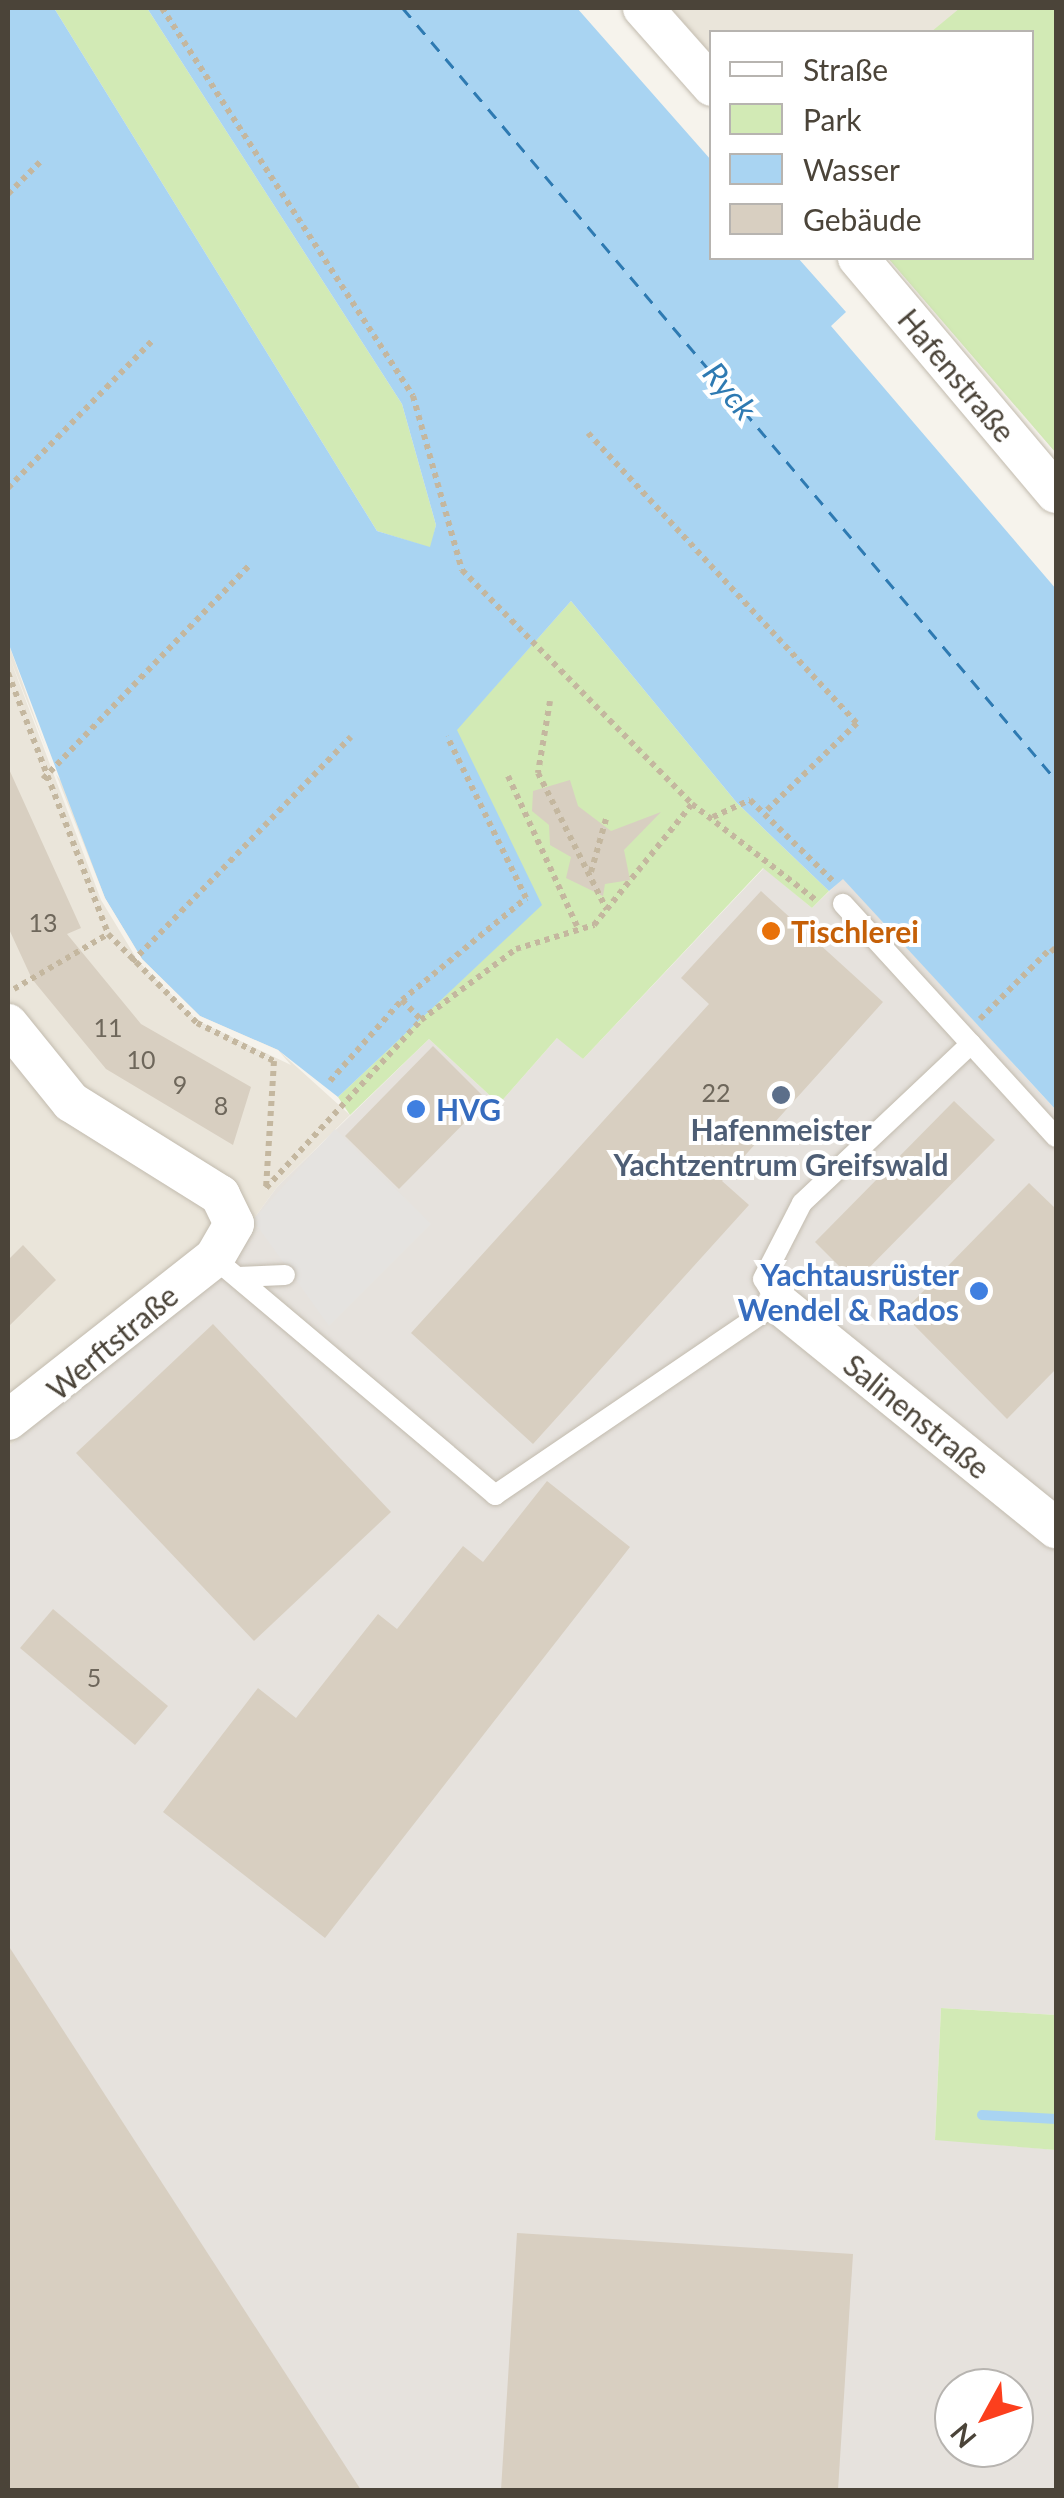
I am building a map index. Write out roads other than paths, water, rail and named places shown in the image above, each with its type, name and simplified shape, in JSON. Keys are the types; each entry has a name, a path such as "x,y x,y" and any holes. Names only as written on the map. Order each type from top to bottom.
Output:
{"street":[{"path":"644,8 709,83"},
{"name":"Hafenstraße","path":"860,260 1056,492"},
{"path":"8,1024 72,1102 220,1195 234,1224 225,1267"},
{"name":"Werftstraße","path":"8,1420 225,1267"},
{"name":"Salinenstraße","path":"778,1303 1056,1528"}],"lane":[{"path":"840,894 973,1033 1056,1137"},
{"path":"225,1267 495,1495 778,1303 763,1279 802,1203 973,1033"},
{"path":"225,1267 285,1275"}],"water":[{"name":"Ryck","path":"8,8 54,8 377,531 430,547 436,525 402,404 147,8 577,8 709,158 709,260 800,260 846,312 831,326 1056,589 1056,1110 843,879 829,891 737,803 571,601 457,730 542,905 338,1097 278,1050 200,1016 142,959 105,898 8,642"}],"waterway":[{"path":"982,2115 1056,2119"}],"place":[{"name":"Tischlerei","path":"771,931"},
{"name":"Hafenmeister Yachtzentrum Greifswald","path":"781,1095"},
{"name":"HVG","path":"416,1109"},
{"name":"Yachtausrüster Wendel & Rados","path":"979,1291"}]}
